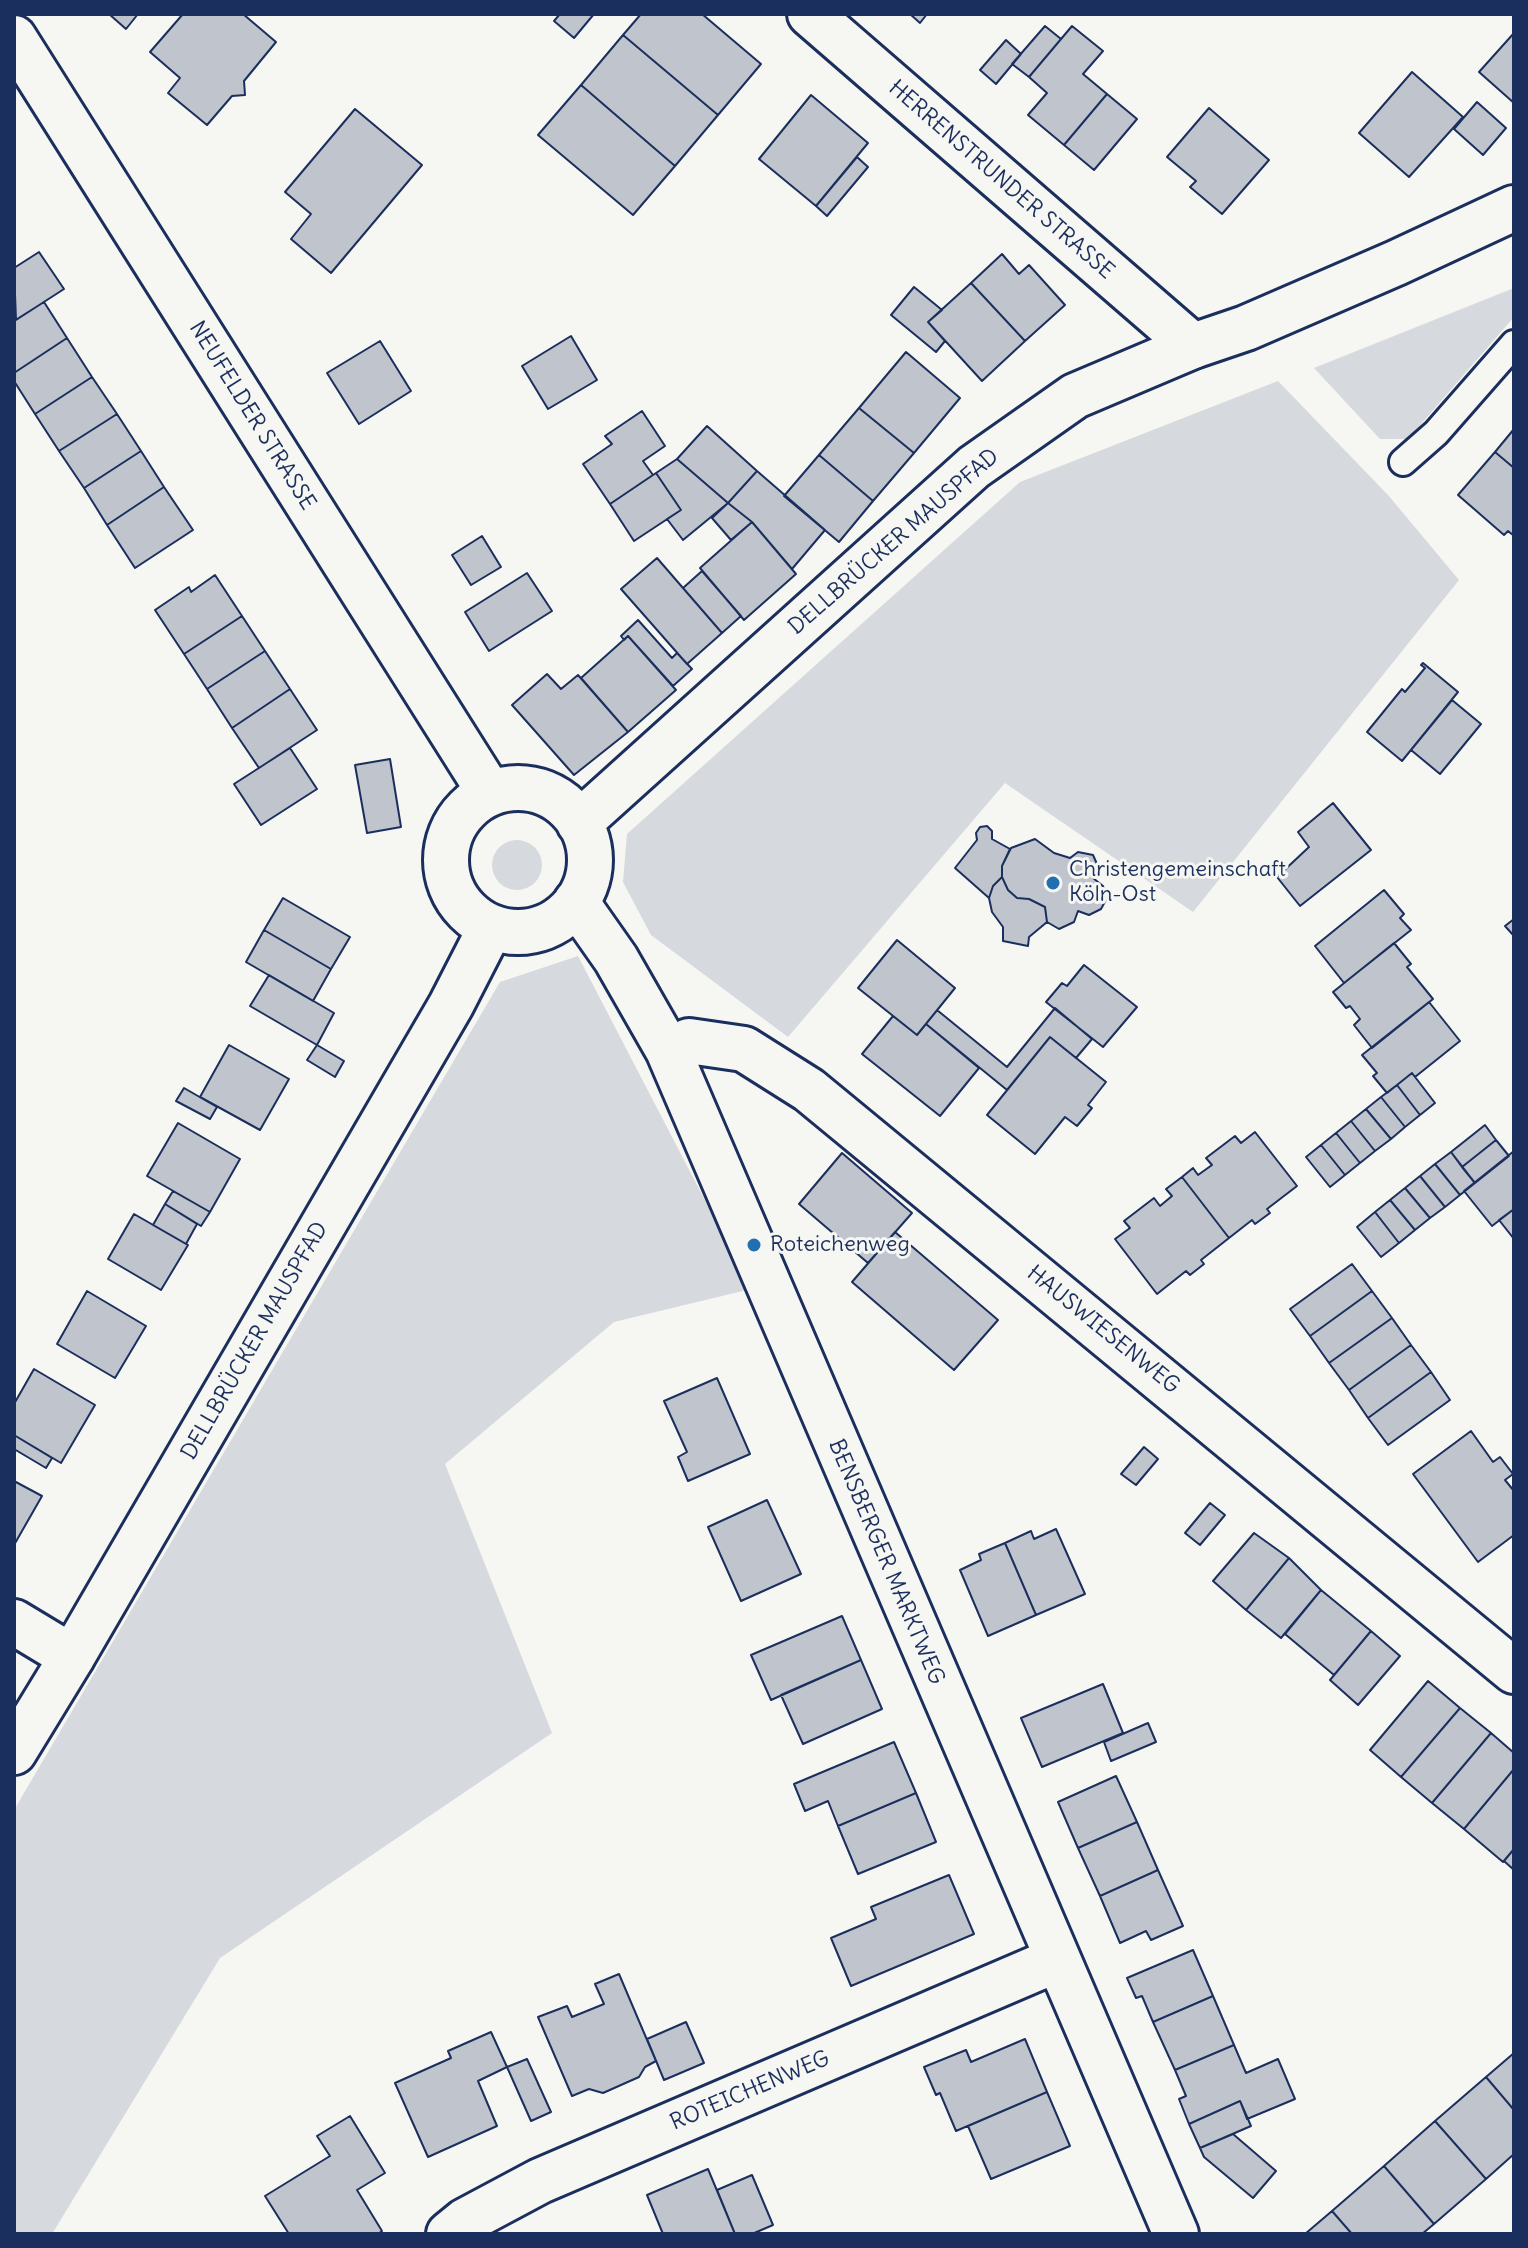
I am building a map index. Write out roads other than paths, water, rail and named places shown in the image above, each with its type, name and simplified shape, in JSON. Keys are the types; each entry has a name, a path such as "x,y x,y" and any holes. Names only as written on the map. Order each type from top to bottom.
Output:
{"street":[{"name":"HERRENSTRUNDER STRASSE","path":"810,14 1193,346"},
{"name":"NEUFELDER STRASSE","path":"14,38 490,793"},
{"name":"DELLBRÜCKER MAUSPFAD","path":"579,823 974,467 1075,396 1328,293 1514,208"},
{"path":"515,788 540,792 563,804 579,823 588,842 586,884 576,902 559,919 538,930 514,933 491,927 470,915 455,895 447,872 447,848 454,825 469,806 490,793 515,788"},
{"name":"BENSBERGER MARKTWEG","path":"576,902 616,959 668,1050 1176,2234"},
{"name":"DELLBRÜCKER MAUSPFAD","path":"14,1752 451,1005 491,927"},
{"name":"HAUSWIESENWEG","path":"668,1050 689,1041 744,1049 809,1090 1514,1671"},
{"path":"14,1622 72,1657"},
{"name":"ROTEICHENWEG","path":"449,2234 465,2221 540,2181 1056,1960"}],"lane":[{"path":"1403,462 1436,433 1514,344"}],"place":[{"name":"Christengemeinschaft Köln-Ost","path":"1053,883"},
{"name":"Roteichenweg","path":"754,1245"}]}
